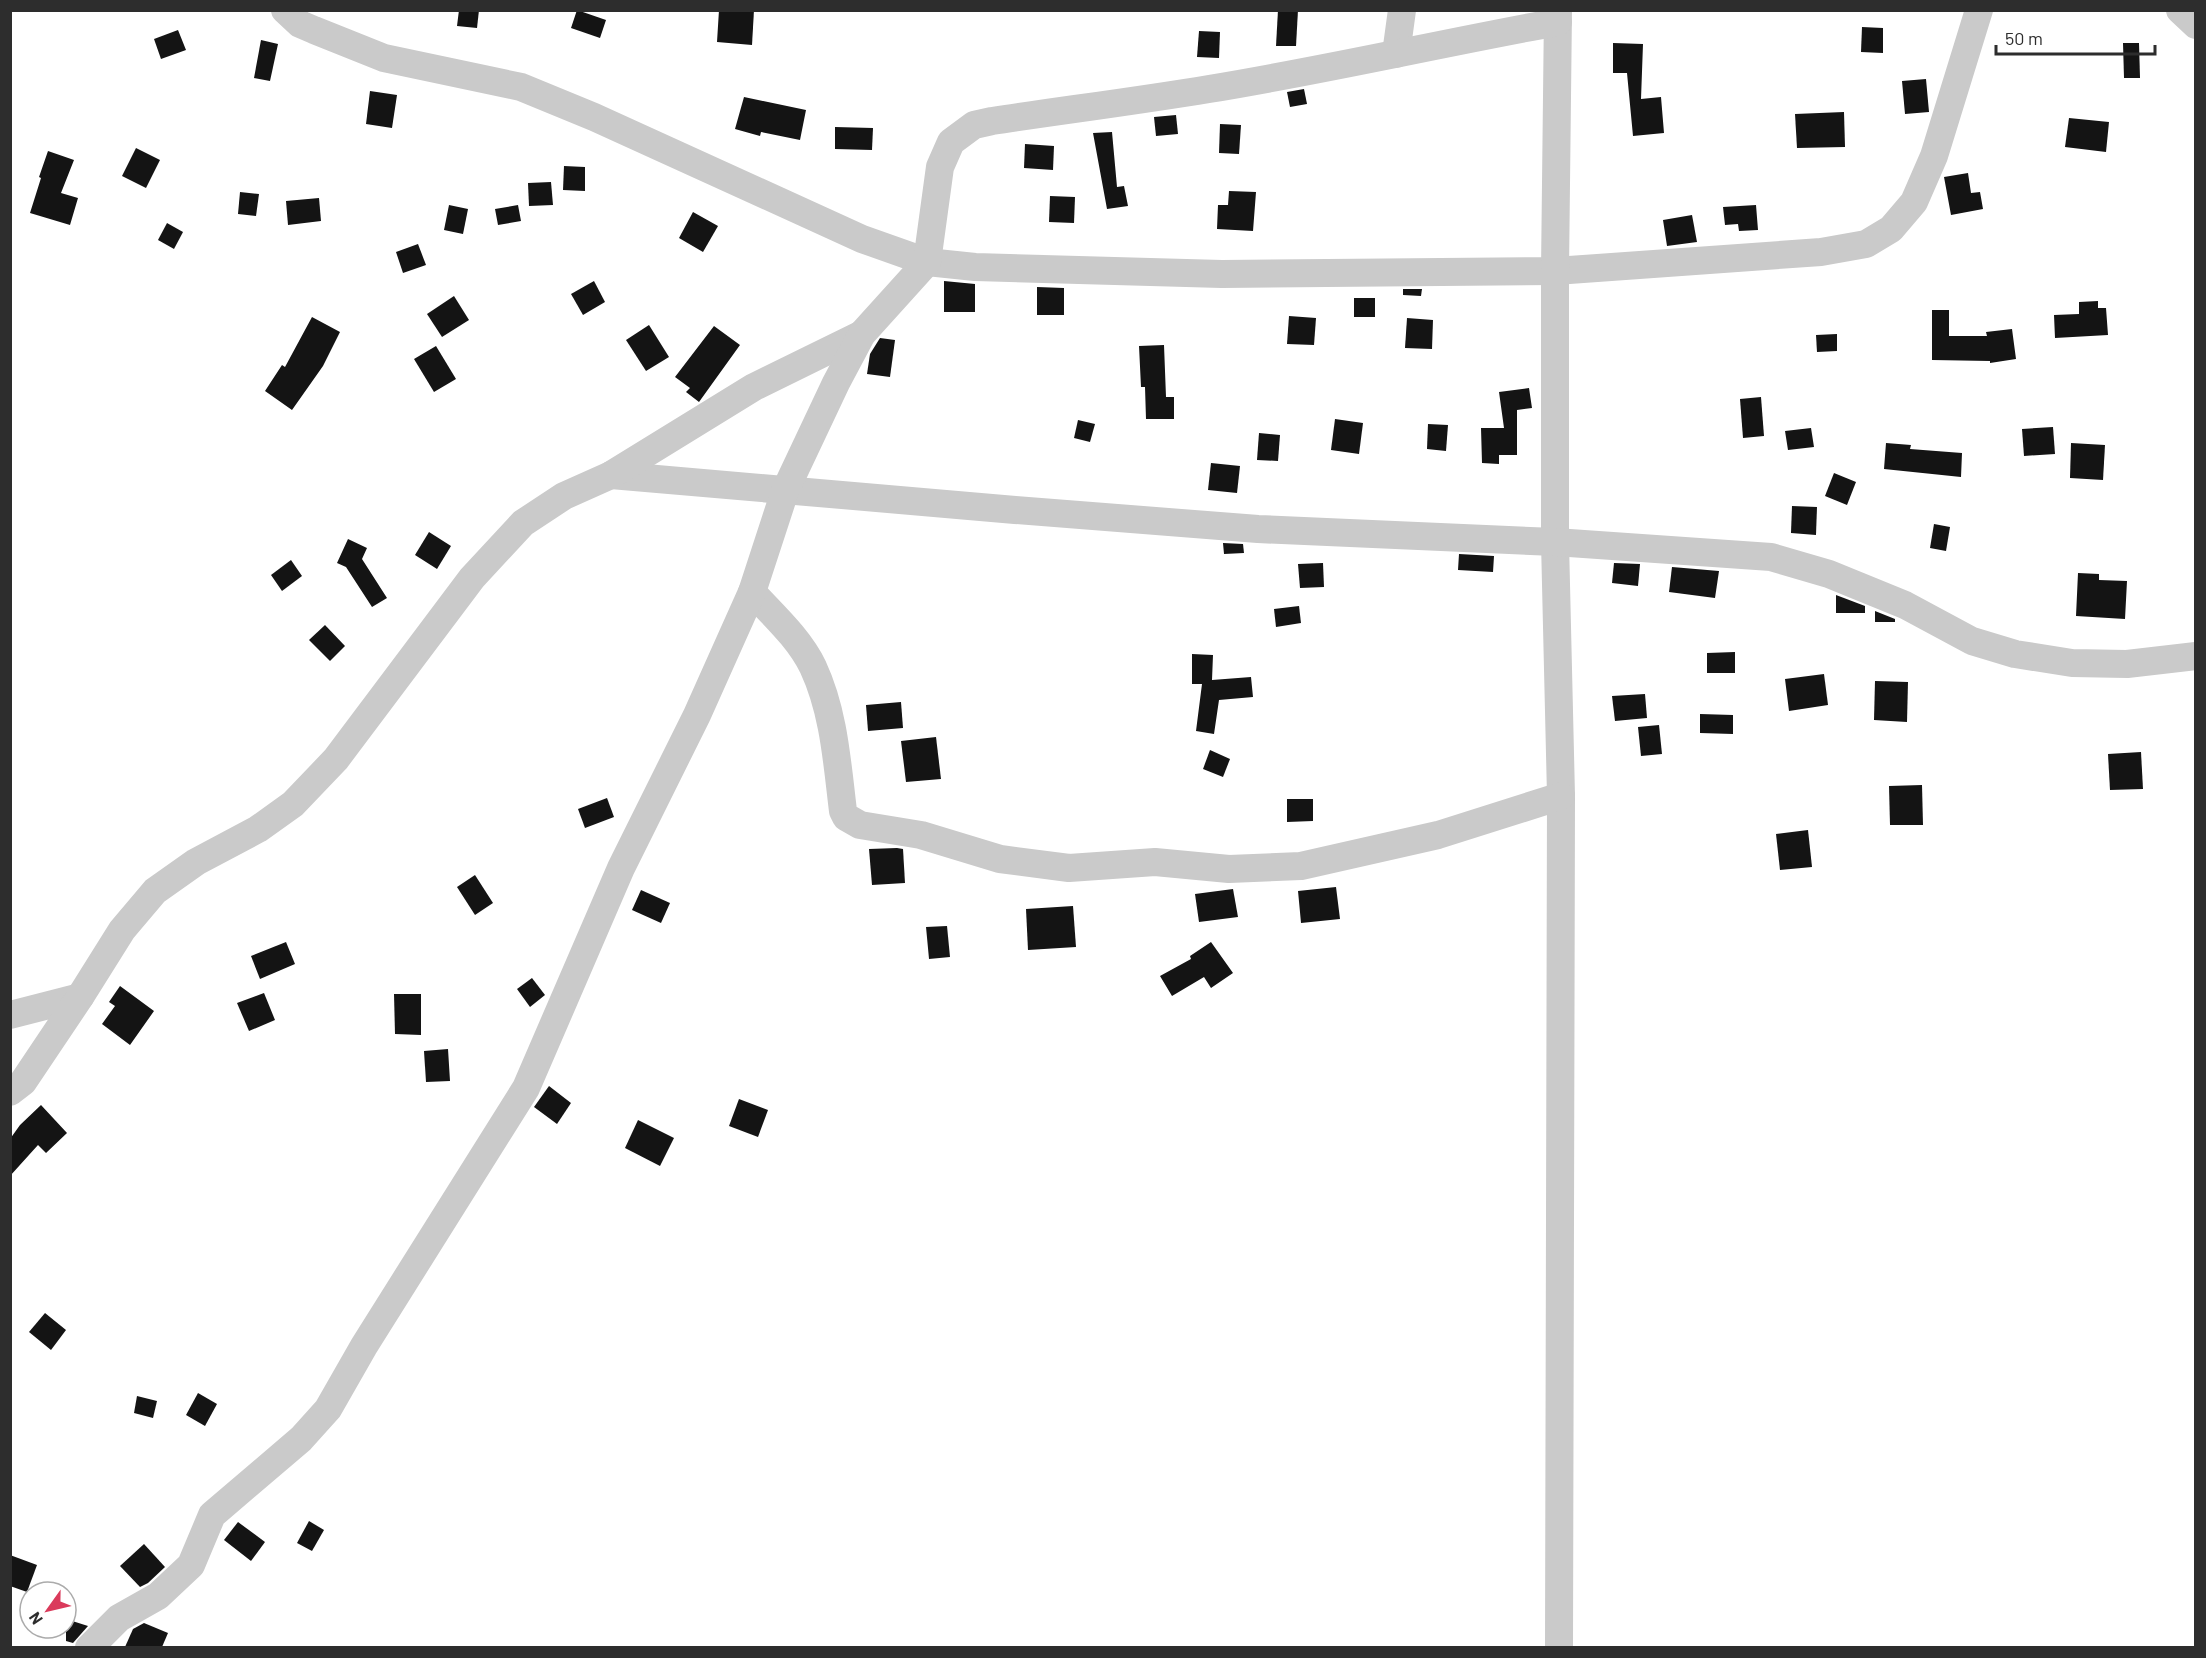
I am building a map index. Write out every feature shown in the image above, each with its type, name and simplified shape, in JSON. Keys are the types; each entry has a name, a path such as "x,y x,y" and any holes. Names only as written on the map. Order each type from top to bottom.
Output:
{"street":[{"path":"285,10 300,24 384,58 521,87 594,117 862,239 927,262 975,267 1222,274 1555,271 1821,252 1866,244 1891,229 1914,202 1934,156 1979,10"},
{"path":"1395,54 1402,10"},
{"path":"2180,10 2196,25"},
{"path":"89,1647 119,1618 158,1596 191,1565 212,1515 301,1439 328,1409 382,1317 526,1088 621,868 697,715 752,592 785,491 836,383 862,334 927,262 940,166 951,142 974,125 1210,89 1395,54 1558,16 1555,542 1561,796 1559,1647"},
{"path":"10,1092 23,1082 81,997 122,930 154,891 196,862 258,830 293,804 336,759 472,578 524,523 564,496 611,475 754,387 862,334"},
{"path":"611,475 1258,529 1555,542 1771,557 1830,573 1905,605 1972,641 2015,654 2072,663 2127,664 2196,656"},
{"path":"752,592 789,632 812,666 832,720 843,810 846,818 860,825 921,836 1000,859 1070,868 1155,862 1229,869 1301,866 1438,835 1561,796"},
{"path":"10,1016 81,997"}],"building":[{"path":"459,10 479,10 477,28 457,26"},
{"path":"577,10 606,20 600,38 571,28"},
{"path":"719,10 754,10 752,45 717,42"},
{"path":"1278,10 1298,10 1296,46 1276,46"},
{"path":"1862,27 1883,28 1883,53 1861,52"},
{"path":"178,30 186,50 161,59 154,39"},
{"path":"1199,31 1220,32 1219,58 1197,57"},
{"path":"261,40 278,44 270,81 254,78"},
{"path":"1613,43 1643,44 1641,99 1661,97 1664,133 1633,136 1627,73 1613,73"},
{"path":"2123,43 2139,43 2140,78 2124,78"},
{"path":"1926,79 1929,112 1905,114 1902,81"},
{"path":"1304,89 1307,104 1290,107 1287,92"},
{"path":"370,91 397,95 392,128 366,124"},
{"path":"744,97 806,110 800,140 761,132 760,136 735,129"},
{"path":"1844,112 1845,147 1797,148 1795,114"},
{"path":"1176,115 1178,134 1156,136 1154,117"},
{"path":"2069,118 2109,122 2106,152 2065,147"},
{"path":"1220,124 1241,125 1239,154 1219,153"},
{"path":"835,127 873,128 872,150 835,149"},
{"path":"1112,132 1117,187 1124,186 1128,206 1107,209 1093,133"},
{"path":"1025,144 1054,146 1053,170 1024,168"},
{"path":"136,148 160,160 146,188 122,176"},
{"path":"48,151 74,160 61,193 78,198 70,225 30,213"},
{"path":"564,166 585,167 585,191 563,190"},
{"path":"1968,173 1971,193 1980,192 1983,209 1951,215 1944,177"},
{"path":"551,182 553,205 529,206 528,183"},
{"path":"1229,191 1256,192 1253,231 1217,229 1218,205 1228,205"},
{"path":"240,192 259,194 256,216 238,214"},
{"path":"1050,196 1075,197 1074,223 1049,222"},
{"path":"319,198 321,221 288,225 286,201"},
{"path":"449,205 468,209 463,234 444,230"},
{"path":"518,205 521,221 498,225 495,209"},
{"path":"1756,205 1758,230 1739,231 1738,224 1725,225 1723,207"},
{"path":"693,212 718,226 703,252 679,238"},
{"path":"1692,215 1697,242 1667,246 1663,220"},
{"path":"167,223 183,232 174,249 158,240"},
{"path":"418,244 426,265 403,273 396,252"},
{"path":"594,281 605,302 583,315 571,294"},
{"path":"944,281 975,284 975,312 944,312"},
{"path":"1037,287 1064,288 1064,315 1037,315"},
{"path":"1403,289 1422,289 1421,296 1403,295"},
{"path":"454,296 469,320 442,337 427,314"},
{"path":"1354,298 1375,298 1375,317 1354,317"},
{"path":"2098,301 2098,308 2106,308 2108,335 2055,338 2054,315 2079,314 2079,302"},
{"path":"1932,310 1949,310 1949,336 1987,336 1986,332 2012,329 2016,359 1990,363 1990,361 1932,360"},
{"path":"1289,316 1316,318 1314,345 1287,344"},
{"path":"312,317 340,332 323,366 292,410 265,391 282,365 285,367"},
{"path":"1407,318 1433,320 1432,349 1405,348"},
{"path":"649,325 669,357 646,371 626,340"},
{"path":"714,326 740,345 699,402 686,392 690,388 675,377"},
{"path":"1837,334 1837,351 1817,352 1816,335"},
{"path":"880,338 895,340 890,377 867,374 870,354"},
{"path":"1164,345 1166,397 1174,397 1174,419 1146,419 1145,387 1141,387 1139,346"},
{"path":"436,346 456,379 434,392 414,359"},
{"path":"1529,388 1532,408 1517,410 1517,455 1499,455 1499,464 1482,463 1481,428 1504,428 1499,392"},
{"path":"1761,397 1764,436 1743,438 1740,399"},
{"path":"1335,419 1363,423 1359,454 1331,450"},
{"path":"1078,420 1095,424 1090,442 1074,438"},
{"path":"1428,424 1448,425 1446,451 1427,449"},
{"path":"2053,427 2055,454 2024,456 2022,429"},
{"path":"1811,428 1814,447 1788,450 1785,431"},
{"path":"1259,433 1280,435 1278,461 1257,460"},
{"path":"1886,443 1911,445 1910,449 1962,453 1961,477 1884,469"},
{"path":"2071,443 2105,445 2103,480 2070,478"},
{"path":"1211,463 1240,466 1237,493 1208,490"},
{"path":"1834,473 1856,482 1847,505 1825,496"},
{"path":"1792,506 1817,507 1816,535 1791,533"},
{"path":"1934,524 1950,527 1946,551 1930,548"},
{"path":"429,532 451,546 437,569 415,555"},
{"path":"348,539 367,548 362,559 387,598 372,607 346,567 337,563"},
{"path":"1223,543 1243,544 1244,553 1224,554"},
{"path":"1459,554 1494,556 1493,572 1458,570"},
{"path":"291,560 302,576 282,591 271,575"},
{"path":"1323,563 1324,587 1300,588 1298,564"},
{"path":"1614,563 1640,564 1638,586 1612,583"},
{"path":"1672,567 1719,571 1715,598 1669,592"},
{"path":"2078,573 2099,574 2099,580 2127,581 2125,619 2076,616"},
{"path":"1836,595 1865,606 1865,613 1836,613"},
{"path":"1299,606 1301,623 1276,627 1274,609"},
{"path":"1875,611 1895,619 1895,622 1875,622"},
{"path":"325,625 345,646 330,661 309,640"},
{"path":"1735,652 1735,673 1707,673 1707,653"},
{"path":"1192,654 1213,655 1212,680 1251,677 1253,697 1219,700 1214,734 1196,731 1202,684 1192,684"},
{"path":"1824,674 1828,705 1789,711 1785,679"},
{"path":"1875,681 1908,682 1907,722 1874,720"},
{"path":"1645,694 1647,718 1615,721 1612,696"},
{"path":"901,702 903,728 868,731 866,705"},
{"path":"1700,714 1733,715 1733,734 1700,733"},
{"path":"1659,725 1662,754 1641,756 1638,727"},
{"path":"936,737 941,779 906,782 901,741"},
{"path":"1210,750 1230,759 1223,777 1203,769"},
{"path":"2141,752 2143,789 2110,790 2108,754"},
{"path":"1922,785 1923,825 1890,825 1889,786"},
{"path":"607,798 614,817 585,828 578,809"},
{"path":"1287,799 1313,799 1313,821 1287,822"},
{"path":"1808,830 1812,867 1780,870 1776,834"},
{"path":"869,849 903,849 905,883 872,885"},
{"path":"475,875 493,903 475,915 457,887"},
{"path":"1336,887 1340,919 1301,923 1298,891"},
{"path":"1233,889 1238,917 1199,922 1195,894"},
{"path":"641,890 670,903 661,923 632,910"},
{"path":"1073,906 1076,947 1028,950 1026,909"},
{"path":"947,926 950,957 929,959 926,927"},
{"path":"286,942 295,964 260,979 251,956"},
{"path":"1211,942 1233,973 1211,988 1204,977 1172,996 1160,976 1191,959 1190,956"},
{"path":"532,978 545,995 530,1007 517,989"},
{"path":"120,986 154,1011 130,1045 102,1024 115,1006 109,1002"},
{"path":"264,993 275,1020 249,1031 237,1003"},
{"path":"394,994 421,994 421,1035 395,1034"},
{"path":"448,1049 450,1081 426,1082 424,1051"},
{"path":"549,1086 571,1103 557,1124 534,1107"},
{"path":"739,1099 768,1110 758,1137 729,1126"},
{"path":"41,1105 67,1133 46,1153 38,1145 10,1176 10,1139 20,1125"},
{"path":"638,1120 674,1138 660,1166 625,1148"},
{"path":"45,1313 66,1330 51,1350 29,1332"},
{"path":"198,1393 217,1404 205,1426 186,1415"},
{"path":"137,1396 157,1401 153,1418 134,1413"},
{"path":"309,1521 324,1530 312,1551 297,1543"},
{"path":"238,1522 265,1542 251,1561 224,1540"},
{"path":"144,1544 165,1567 148,1583 140,1587 120,1566"},
{"path":"10,1555 37,1565 31,1580 18,1580 18,1589 10,1586"},
{"path":"78,1623 88,1626 78,1637"},
{"path":"144,1623 168,1633 162,1647 125,1647 133,1629"}]}
